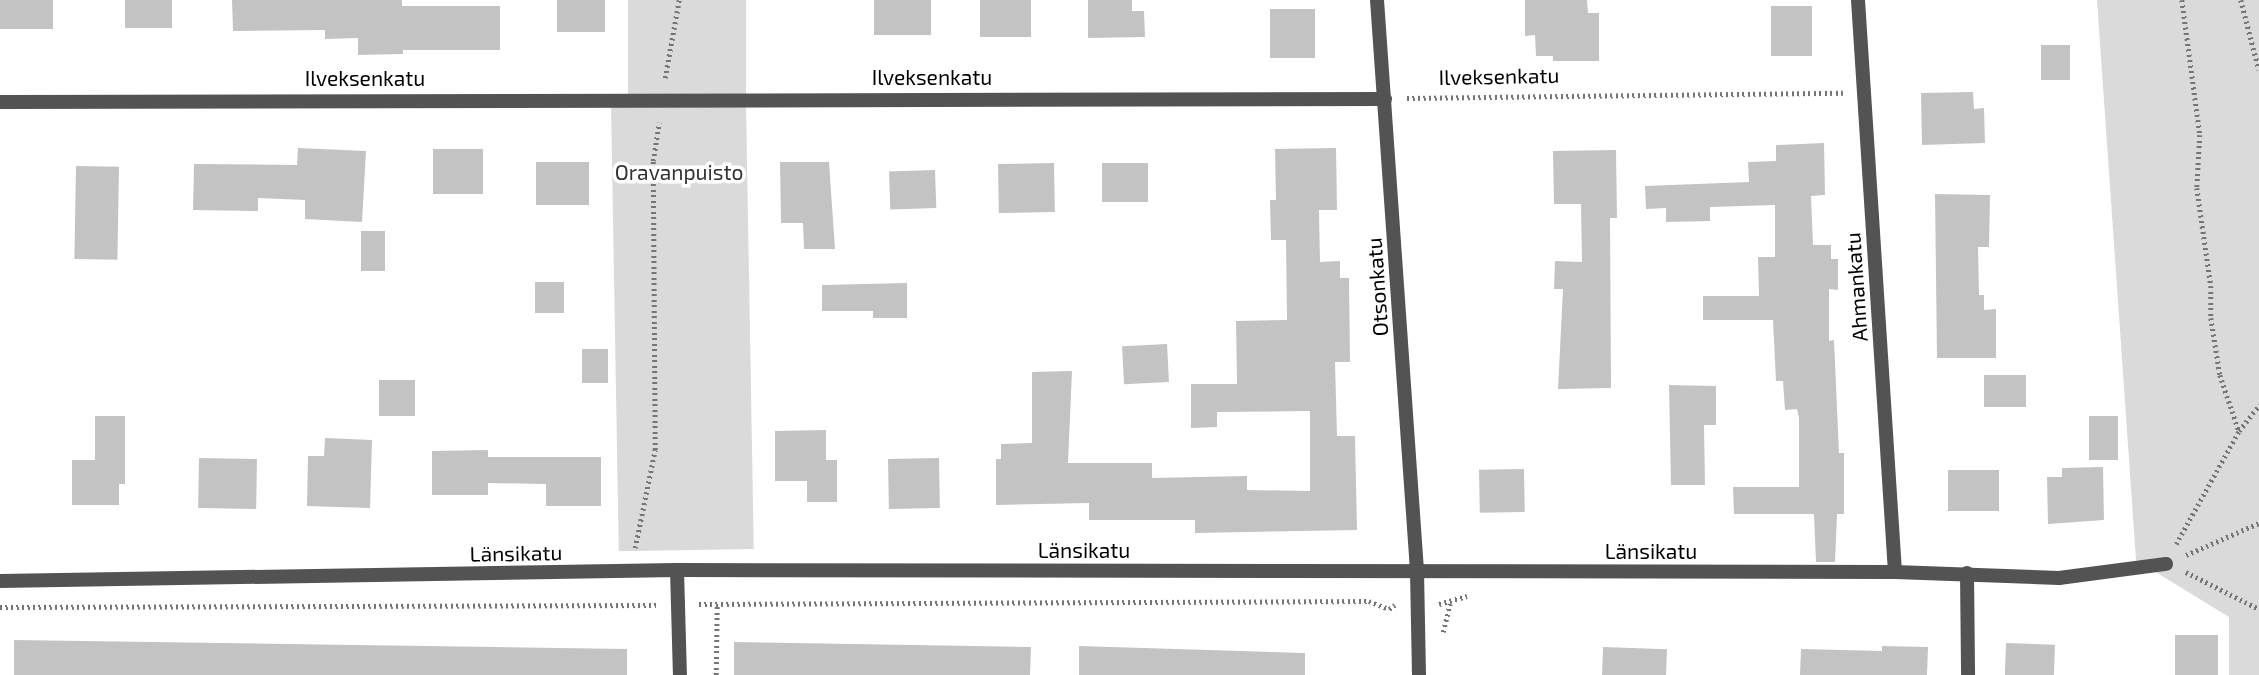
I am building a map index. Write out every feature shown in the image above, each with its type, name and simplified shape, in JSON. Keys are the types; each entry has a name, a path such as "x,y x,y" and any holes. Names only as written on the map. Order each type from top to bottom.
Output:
{"street":[{"name":"Otsonkatu","path":"1377,0 1417,571 1419,675"},
{"name":"Ahmankatu","path":"1858,0 1895,572"},
{"name":"Ilveksenkatu","path":"0,102 662,97 1385,99"},
{"name":"Länsikatu","path":"0,581 677,570 1895,572 2077,577 2166,564"},
{"path":"677,570 680,675"},
{"path":"1967,573 1968,675"}],"path":[{"path":"633,557 654,450 653,160 679,0"},
{"path":"2182,0 2200,135 2197,188 2211,286 2211,318 2220,375 2239,431"},
{"path":"2241,0 2259,70"},
{"name":"Ilveksenkatu","path":"1385,99 1865,93"},
{"path":"2166,564 2239,431 2259,405"},
{"path":"2166,564 2259,523"},
{"path":"2166,564 2259,609"},
{"path":"0,607 1369,601 1389,609 1419,604 1450,604 1477,594"},
{"path":"1443,647 1450,604"},
{"path":"716,675 717,605"}],"green space":[{"name":"Oravanpuisto","path":"628,0 746,0 746,97 628,97"},
{"path":"2097,0 2259,0 2259,675 2229,675 2229,617 2136,560"},
{"name":"Oravanpuisto","path":"746,104 754,549 619,551 611,106"}],"building":[{"path":"0,0 53,0 53,29 0,29"},
{"path":"125,0 172,0 172,28 125,28"},
{"path":"232,0 402,0 402,6 500,6 500,50 403,50 403,54 358,55 358,38 325,39 325,30 233,31"},
{"path":"557,0 605,0 605,32 557,32"},
{"path":"874,0 931,0 931,35 874,35"},
{"path":"980,0 1031,0 1031,37 980,37"},
{"path":"1088,0 1132,0 1132,11 1144,11 1145,37 1088,38"},
{"path":"1525,0 1587,0 1588,13 1599,13 1599,61 1553,61 1553,56 1536,56 1535,35 1525,36"},
{"path":"1771,6 1812,6 1812,56 1771,56"},
{"path":"1270,9 1315,9 1315,58 1270,58"},
{"path":"2041,45 2070,45 2070,80 2041,80"},
{"path":"1973,92 1974,109 1984,108 1985,143 1922,145 1921,93"},
{"path":"1824,143 1825,195 1811,196 1813,245 1831,245 1831,259 1838,259 1838,290 1829,289 1829,341 1834,340 1839,453 1844,453 1844,514 1837,514 1835,562 1816,562 1814,514 1734,514 1733,487 1799,487 1799,418 1797,409 1785,410 1783,381 1776,381 1773,320 1703,320 1703,296 1759,296 1758,257 1775,257 1775,205 1710,207 1710,221 1666,222 1666,208 1646,209 1645,186 1749,182 1748,162 1776,161 1776,145"},
{"path":"298,148 366,151 362,222 305,219 305,200 258,198 258,211 193,210 194,164 297,165"},
{"path":"1336,148 1337,210 1319,210 1320,262 1340,261 1340,278 1349,278 1350,362 1335,362 1337,436 1355,436 1357,530 1195,533 1195,520 1089,520 1089,503 996,505 996,459 1001,459 1001,444 1032,443 1032,372 1072,371 1068,463 1152,463 1152,478 1247,476 1247,490 1310,491 1310,411 1217,412 1217,427 1191,428 1191,384 1237,384 1236,321 1287,320 1286,240 1271,240 1270,200 1276,200 1275,149"},
{"path":"433,149 483,149 483,194 433,194"},
{"path":"1616,150 1617,218 1610,218 1611,388 1558,389 1563,289 1554,289 1555,261 1582,262 1581,204 1554,204 1553,151"},
{"path":"536,162 589,162 589,205 536,205"},
{"path":"780,162 829,162 835,249 804,249 803,223 781,223"},
{"path":"1054,163 1055,212 999,213 998,164"},
{"path":"1102,163 1148,163 1148,202 1102,202"},
{"path":"76,166 119,167 117,260 74,259"},
{"path":"935,170 936,208 890,210 889,172"},
{"path":"1935,194 1990,195 1989,247 1978,247 1979,295 1984,295 1984,310 1996,309 1996,358 1937,358"},
{"path":"361,231 385,231 385,271 361,271"},
{"path":"535,282 564,282 564,313 535,313"},
{"path":"907,283 907,318 873,318 873,311 822,311 822,285"},
{"path":"1167,344 1169,382 1124,384 1122,346"},
{"path":"582,349 608,349 608,383 582,383"},
{"path":"1984,375 2026,375 2026,407 1984,407"},
{"path":"379,380 415,380 415,416 379,416"},
{"path":"1669,385 1716,386 1716,425 1704,425 1705,485 1671,485"},
{"path":"95,416 125,416 125,484 119,484 119,505 72,505 72,460 95,460"},
{"path":"2089,416 2118,416 2118,460 2089,460"},
{"path":"826,430 826,460 837,460 837,502 807,502 807,481 775,481 775,431"},
{"path":"325,438 372,440 370,508 307,506 308,456 324,456"},
{"path":"488,450 488,457 601,457 601,506 546,506 546,484 488,483 488,495 432,495 432,451"},
{"path":"199,458 257,459 256,509 198,508"},
{"path":"939,458 940,508 889,509 888,459"},
{"path":"2103,467 2104,520 2048,524 2047,477 2062,477 2062,468"},
{"path":"1524,469 1525,512 1480,513 1479,470"},
{"path":"1948,470 1999,470 1999,511 1948,511"},
{"path":"2175,635 2218,635 2218,675 2175,675"},
{"path":"14,640 627,649 627,675 14,675"},
{"path":"734,642 1031,647 1030,675 734,675"},
{"path":"2006,643 2055,645 2054,675 2005,675"},
{"path":"1079,646 1305,653 1305,675 1079,675"},
{"path":"1882,646 1928,647 1927,675 1800,675 1801,649 1882,651"},
{"path":"1603,647 1667,649 1666,675 1602,675"}]}
